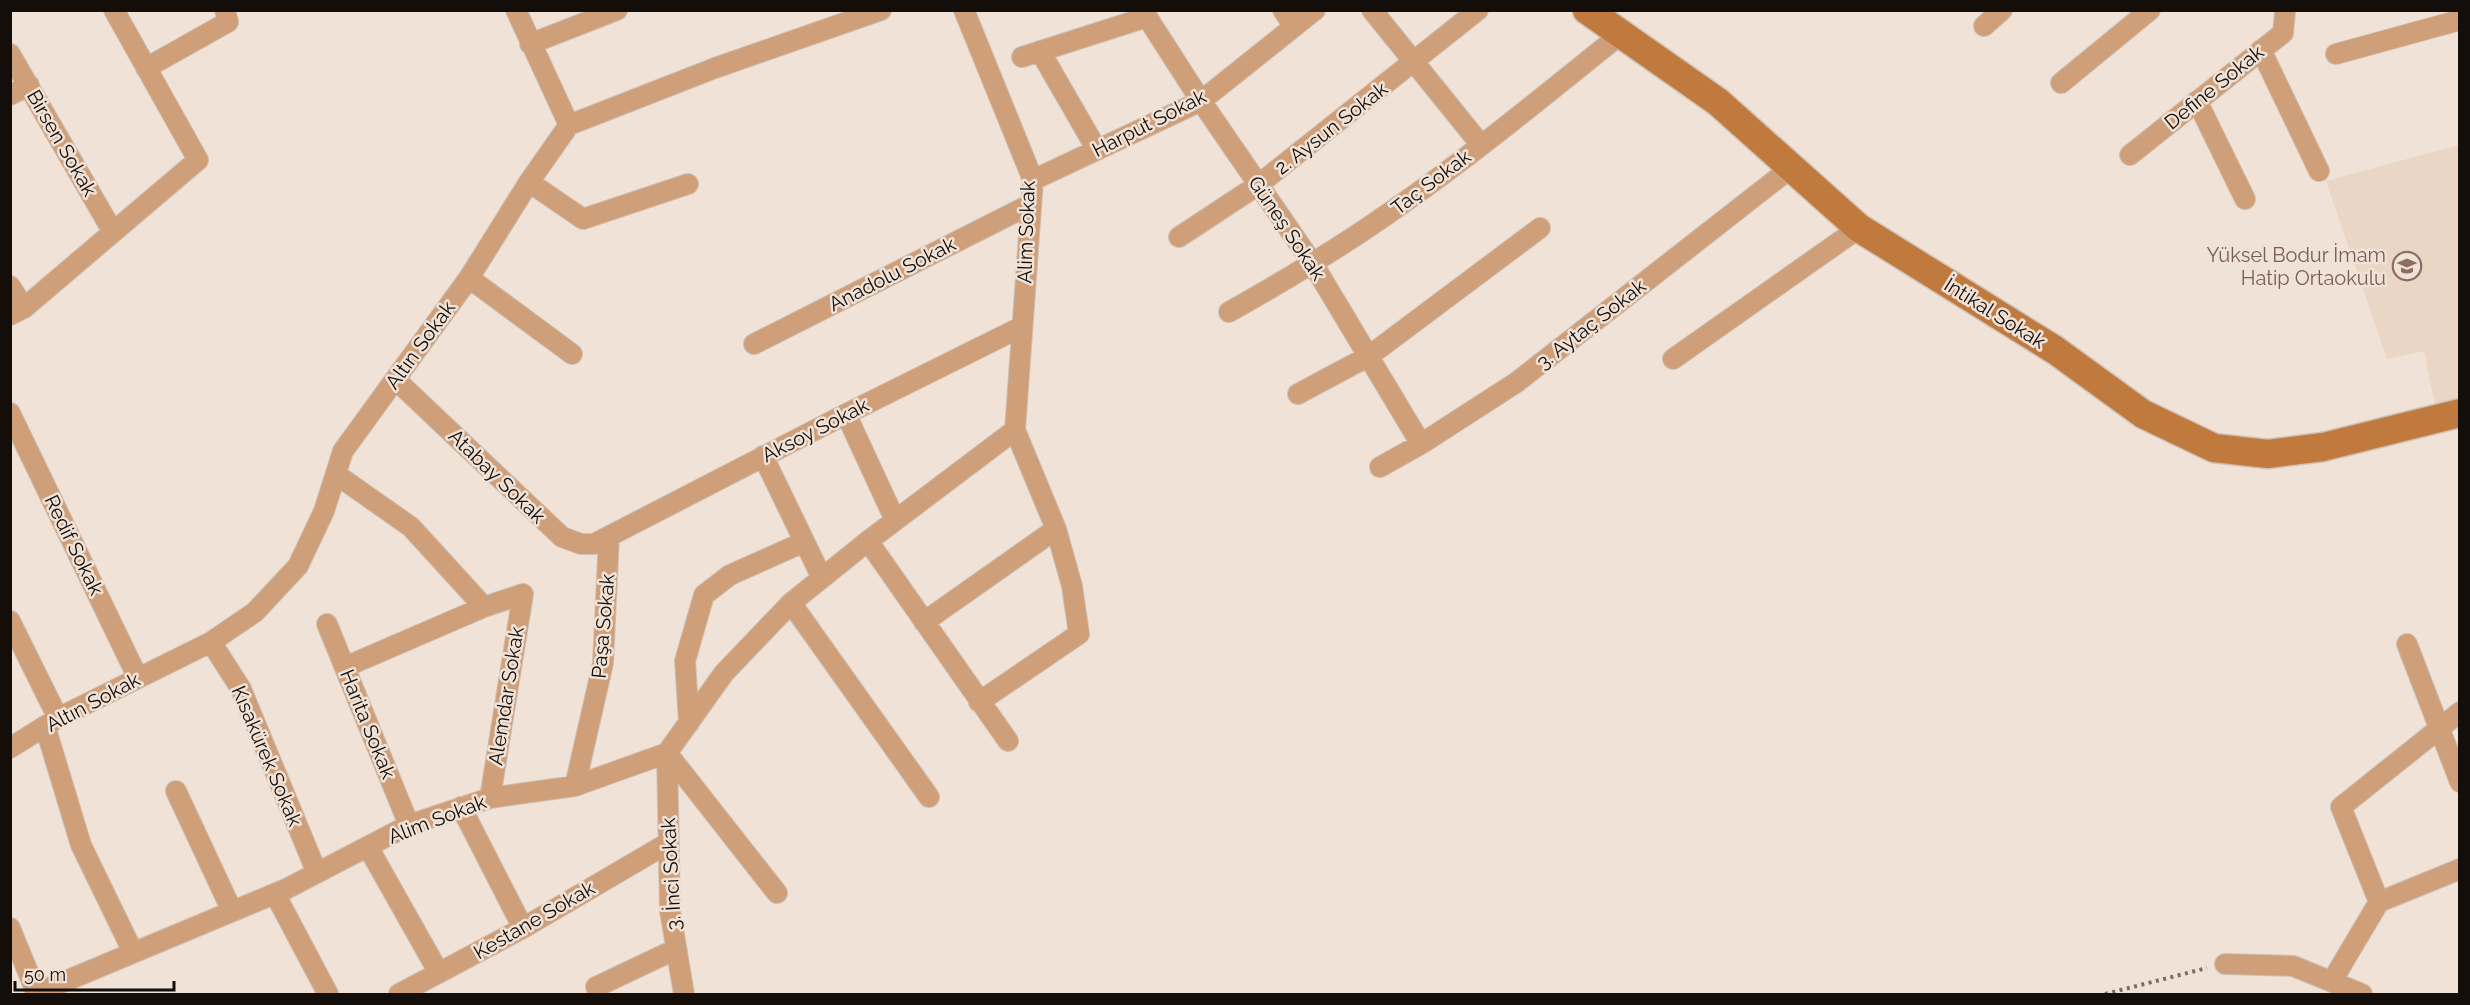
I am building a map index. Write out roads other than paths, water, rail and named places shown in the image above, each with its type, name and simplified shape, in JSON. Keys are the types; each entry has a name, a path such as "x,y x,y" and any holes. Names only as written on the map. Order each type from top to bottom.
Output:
{"street":[{"path":"10,286 17,311 198,160 114,10"},
{"path":"146,68 228,22 225,10"},
{"path":"516,10 569,125 715,68 881,10"},
{"path":"530,44 617,10"},
{"name":"Alim Sokak","path":"964,10 1033,180 1015,430 1056,529 1072,586 1079,634 979,702"},
{"path":"1283,10 1294,27"},
{"name":"Harput Sokak","path":"1033,180 1201,101 1315,10"},
{"path":"1372,10 1481,145"},
{"name":"2. Aysun Sokak","path":"1179,237 1258,185 1478,10"},
{"path":"1984,26 2002,10"},
{"path":"2061,83 2150,10"},
{"name":"İntikal Sokak","path":"1589,11 1718,102 1859,228 2055,350 2143,414 2214,447 2268,454 2323,447 2460,413"},
{"name":"Define Sokak","path":"2130,154 2283,33 2286,11"},
{"name":"Güneş Sokak","path":"1097,150 1031,54 1147,17 1201,101 1313,264 1421,444"},
{"path":"2336,54 2460,20"},
{"name":"Taç Sokak","path":"1229,312 1313,264 1390,213 1481,145 1621,34"},
{"path":"2261,50 2319,171"},
{"name":"Birsen Sokak","path":"10,54 113,232"},
{"path":"10,95 29,85"},
{"path":"2197,101 2245,199"},
{"name":"Altın Sokak","path":"10,748 51,722 211,642 255,612 298,566 324,511 343,451 469,278 529,182 569,125"},
{"name":"3. Aytaç Sokak","path":"1380,467 1421,444 1517,382 1792,167"},
{"path":"529,182 583,219 688,184"},
{"name":"Anadolu Sokak","path":"754,344 1031,204"},
{"path":"1298,394 1369,356 1540,228"},
{"path":"1673,359 1859,228"},
{"path":"469,278 572,354"},
{"name":"Aksoy Sokak","path":"609,536 1021,327"},
{"name":"Atabay Sokak","path":"396,380 562,537 581,544 594,544 609,536"},
{"name":"Redif Sokak","path":"10,413 138,678"},
{"path":"846,414 896,520"},
{"path":"777,893 667,753 724,673 791,603 868,541 1015,430"},
{"path":"763,456 822,578"},
{"path":"337,475 411,527 484,607 345,667"},
{"path":"924,622 1056,529"},
{"name":"Paşa Sokak","path":"575,786 603,663 609,536"},
{"path":"868,541 1008,741"},
{"path":"689,723 685,661 704,595 729,575 804,542"},
{"name":"Alemdar Sokak","path":"484,607 523,594 490,798"},
{"path":"791,603 928,797"},
{"path":"10,621 51,722 81,845 133,952"},
{"name":"Harita Sokak","path":"327,624 409,825"},
{"name":"Kısakürek Sokak","path":"211,642 241,689 317,873"},
{"path":"2407,644 2460,782"},
{"path":"2379,902 2341,807 2460,712"},
{"name":"Alim Sokak","path":"37,994 275,894 409,825 490,798 575,786 667,753"},
{"name":"3. İnci Sokak","path":"667,753 670,911 684,994"},
{"path":"176,791 232,912"},
{"path":"461,807 523,928"},
{"name":"Kestane Sokak","path":"399,994 523,928 668,843"},
{"path":"368,847 439,973"},
{"path":"2332,981 2379,902 2460,869"},
{"path":"275,894 328,994"},
{"path":"10,928 37,994"},
{"path":"596,987 676,949"},
{"path":"2225,964 2293,966 2361,994"}],"place":[{"name":"Yüksel Bodur İmam Hatip Ortaokulu","path":"2407,266"}]}
